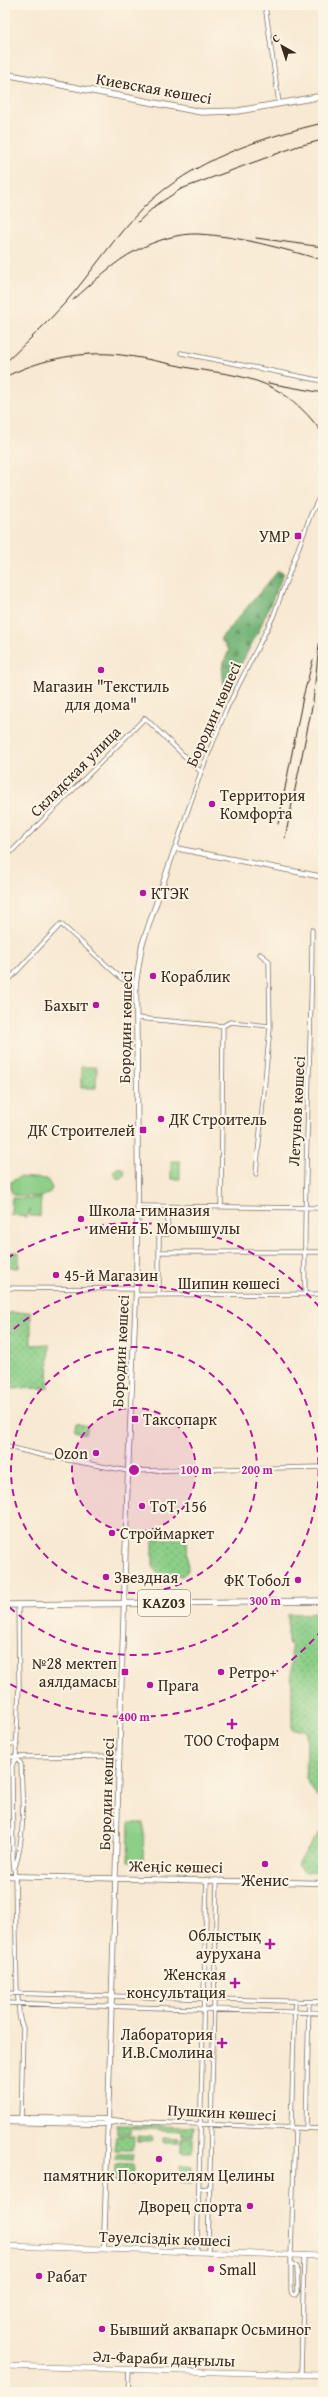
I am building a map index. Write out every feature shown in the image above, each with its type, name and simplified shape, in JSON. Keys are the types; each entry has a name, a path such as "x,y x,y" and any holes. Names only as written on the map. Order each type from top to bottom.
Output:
{"main road":[{"name":"Киевская көшесі","path":"5,74 201,112 238,111 323,96"},
{"name":"KАZ03","path":"5,1605 323,1601"},
{"name":"Тәуелсіздік көшесі","path":"5,2246 323,2256"},
{"name":"Әл-Фараби даңғылы","path":"5,2366 323,2375"}],"street":[{"path":"264,5 279,103"},
{"path":"181,353 323,381"},
{"name":"Бородин көшесі","path":"104,2248 128,1471 136,1292 138,1206 136,982 142,945 201,772 226,710 273,617 311,514 323,490"},
{"name":"Складская улица","path":"5,858 145,718 201,772"},
{"path":"175,848 323,877"},
{"path":"5,984 61,924 122,979 136,982"},
{"name":"Летунов көшесі","path":"305,1294 304,1208 312,1031 312,930"},
{"path":"256,1174 270,1026 269,961 260,954"},
{"path":"137,1018 223,1026 230,1022 270,1026"},
{"path":"221,1207 223,1026"},
{"path":"138,1206 323,1208"},
{"path":"159,1294 160,1235 168,1234 167,1206"},
{"path":"159,1252 323,1252"},
{"name":"Шипин көшесі","path":"5,1288 159,1294 323,1294"},
{"path":"5,1446 41,1456 128,1471 323,1467"},
{"path":"18,1605 17,1744 16,1757 12,1766 17,1993 20,2004 19,2022 23,2028 21,2120"},
{"path":"5,1744 17,1744"},
{"path":"5,1757 120,1756"},
{"path":"15,1867 19,1854 22,1829 21,1764 16,1757"},
{"name":"Жеңіс көшесі","path":"5,1876 217,1879 323,1883"},
{"path":"197,2252 207,1879"},
{"path":"208,2253 217,1879"},
{"path":"5,1993 323,2002"},
{"path":"291,2262 297,2267 298,2292 295,2295 292,2294 291,2290 291,2262 291,2255 295,2001"},
{"path":"306,2129 309,2002"},
{"path":"5,2003 323,2013"},
{"path":"201,2077 212,2078"},
{"name":"Пушкин көшесі","path":"5,2118 21,2120 201,2123 323,2129"},
{"name":"Пушкин көшесі","path":"5,2122 21,2120"},
{"path":"199,2188 210,2188"},
{"path":"301,2374 304,2255"},
{"path":"128,2370 128,2392"}],"green space":[{"path":"278,571 284,573 259,630 228,689 224,687 222,667 229,650 220,639"},
{"path":"81,1067 97,1067 96,1088 81,1088"},
{"path":"171,1161 180,1161 180,1179 171,1179"},
{"path":"117,1168 121,1168 123,1169 123,1177 117,1178 114,1175 114,1171"},
{"path":"19,1177 47,1179 52,1188 50,1192 42,1197 14,1195 11,1191 11,1182"},
{"path":"12,1198 28,1198 30,1200 31,1198 41,1198 40,1216 30,1216 30,1209 27,1217 11,1215"},
{"path":"5,1252 19,1252 19,1268 5,1267"},
{"path":"31,1312 31,1345 49,1344 48,1388 5,1389 5,1313"},
{"path":"76,1423 88,1426 86,1434 74,1431"},
{"path":"153,1539 187,1539 188,1571 182,1576 161,1577 153,1568"},
{"path":"323,1613 323,1806 306,1779 307,1730 292,1730 291,1646 288,1643 288,1614"},
{"path":"129,1823 144,1823 143,1861 128,1861"},
{"path":"323,1827 323,1873 306,1872 297,1865"},
{"path":"117,2125 194,2127 193,2136 181,2136 181,2131 130,2128 130,2134 117,2134"},
{"path":"117,2136 134,2136 133,2150 115,2150"},
{"path":"137,2136 152,2137 152,2141 137,2141"},
{"path":"163,2137 178,2138 179,2142 163,2142"},
{"path":"181,2138 193,2138 193,2152 181,2152"},
{"path":"116,2154 134,2154 133,2160 115,2159"},
{"path":"115,2164 133,2165 132,2184 115,2184"},
{"path":"180,2166 192,2166 192,2184 180,2183"}],"railway":[{"path":"5,363 65,303 133,218 163,191 184,176 228,153 275,136 323,123"},
{"path":"138,222 155,206 181,189 298,146 323,140"},
{"path":"73,300 120,260 144,247 175,236 198,234 230,237 323,260"},
{"path":"256,238 323,247"},
{"path":"5,377 43,362 84,354 111,354 143,358 236,376 266,385 282,393 296,403 323,434"},
{"path":"268,383 323,393"},
{"path":"285,838 313,702 323,608"},
{"path":"278,824 303,697 313,660"}],"place":[{"name":"УМР","path":"298,536"},
{"name":"Магазин \"Текстиль для дома\"","path":"101,670"},
{"name":"Территория Комфорта","path":"212,804"},
{"name":"КТЭК","path":"143,893"},
{"name":"Кораблик","path":"153,976"},
{"name":"Бахыт","path":"96,1005"},
{"name":"ДК Строитель","path":"161,1119"},
{"name":"ДК Строителей","path":"143,1130"},
{"name":"Школа-гимназия имени Б. Момышулы","path":"81,1219"},
{"name":"45-й Магазин","path":"56,1275"},
{"name":"Таксопарк","path":"135,1419"},
{"name":"Ozon","path":"96,1453"},
{"name":"ТоТ, 156","path":"142,1506"},
{"name":"Строймаркет","path":"112,1533"},
{"name":"Звездная","path":"106,1577"},
{"name":"ФК Тобол","path":"298,1580"},
{"name":"№28 мектеп аялдамасы","path":"125,1672"},
{"name":"Ретро+","path":"221,1672"},
{"name":"Прага","path":"150,1685"},
{"name":"ТОО Стофарм","path":"232,1724"},
{"name":"Женис","path":"265,1864"},
{"name":"Облыстық аурухана","path":"270,1944"},
{"name":"Женская консультация","path":"235,1983"},
{"name":"Лаборатория И.В.Смолина","path":"222,2043"},
{"name":"памятник Покорителям Целины","path":"159,2159"},
{"name":"Дворец спорта","path":"250,2206"},
{"name":"Small","path":"211,2269"},
{"name":"Рабат","path":"39,2276"},
{"name":"Бывший аквапарк Осьминог","path":"102,2329"}]}
